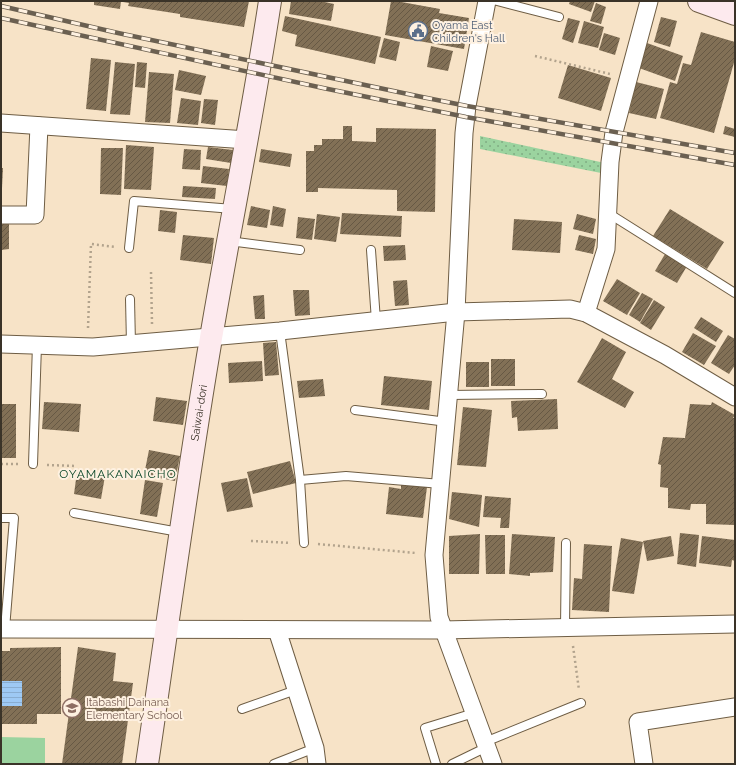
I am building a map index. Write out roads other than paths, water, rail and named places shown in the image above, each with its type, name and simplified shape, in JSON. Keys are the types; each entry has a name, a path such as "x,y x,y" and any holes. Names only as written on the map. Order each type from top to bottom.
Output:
{"street":[{"name":"Saiwai-dori","path":"147,764 180,532 211,337 247,140 270,1"},
{"path":"487,1 467,106 456,312 434,555 439,617 442,630 493,764"},
{"path":"586,313 606,249 610,162 614,132 649,1"},
{"path":"699,1 735,14"},
{"path":"1,123 247,140"},
{"path":"1,215 35,215 39,126"},
{"path":"1,344 93,347 211,337 456,312 570,310 586,313 665,355 735,397"},
{"path":"3,629 442,630 735,624"},
{"path":"276,630 316,756"},
{"path":"644,764 638,722 735,707"}],"lane":[{"path":"497,1 559,17"},
{"path":"129,248 134,201 234,210"},
{"path":"608,212 735,293"},
{"path":"228,241 300,250"},
{"path":"371,250 376,321"},
{"path":"130,300 131,344"},
{"path":"280,330 300,480 304,543"},
{"path":"33,464 37,345"},
{"path":"449,395 542,394"},
{"path":"355,410 447,422"},
{"path":"300,480 346,476 441,484"},
{"path":"74,513 180,532"},
{"path":"1,518 14,518 3,629"},
{"path":"565,627 566,543"},
{"path":"242,709 296,690"},
{"path":"452,764 486,745 581,703"},
{"path":"436,764 425,728 474,713"},
{"path":"274,764 316,756"}],"water":[{"path":"1,681 22,681 22,706 1,706"}],"railway":[{"path":"1,6 118,33 422,97 735,153"},
{"path":"1,18 323,88 466,117 735,165"}],"place":[{"name":"Oyama East Children's Hall","path":"418,31"},
{"name":"Itabashi Dainana Elementary School","path":"72,708"}],"district":[{"name":"OYAMAKANAICHO","path":"118,474"}]}
